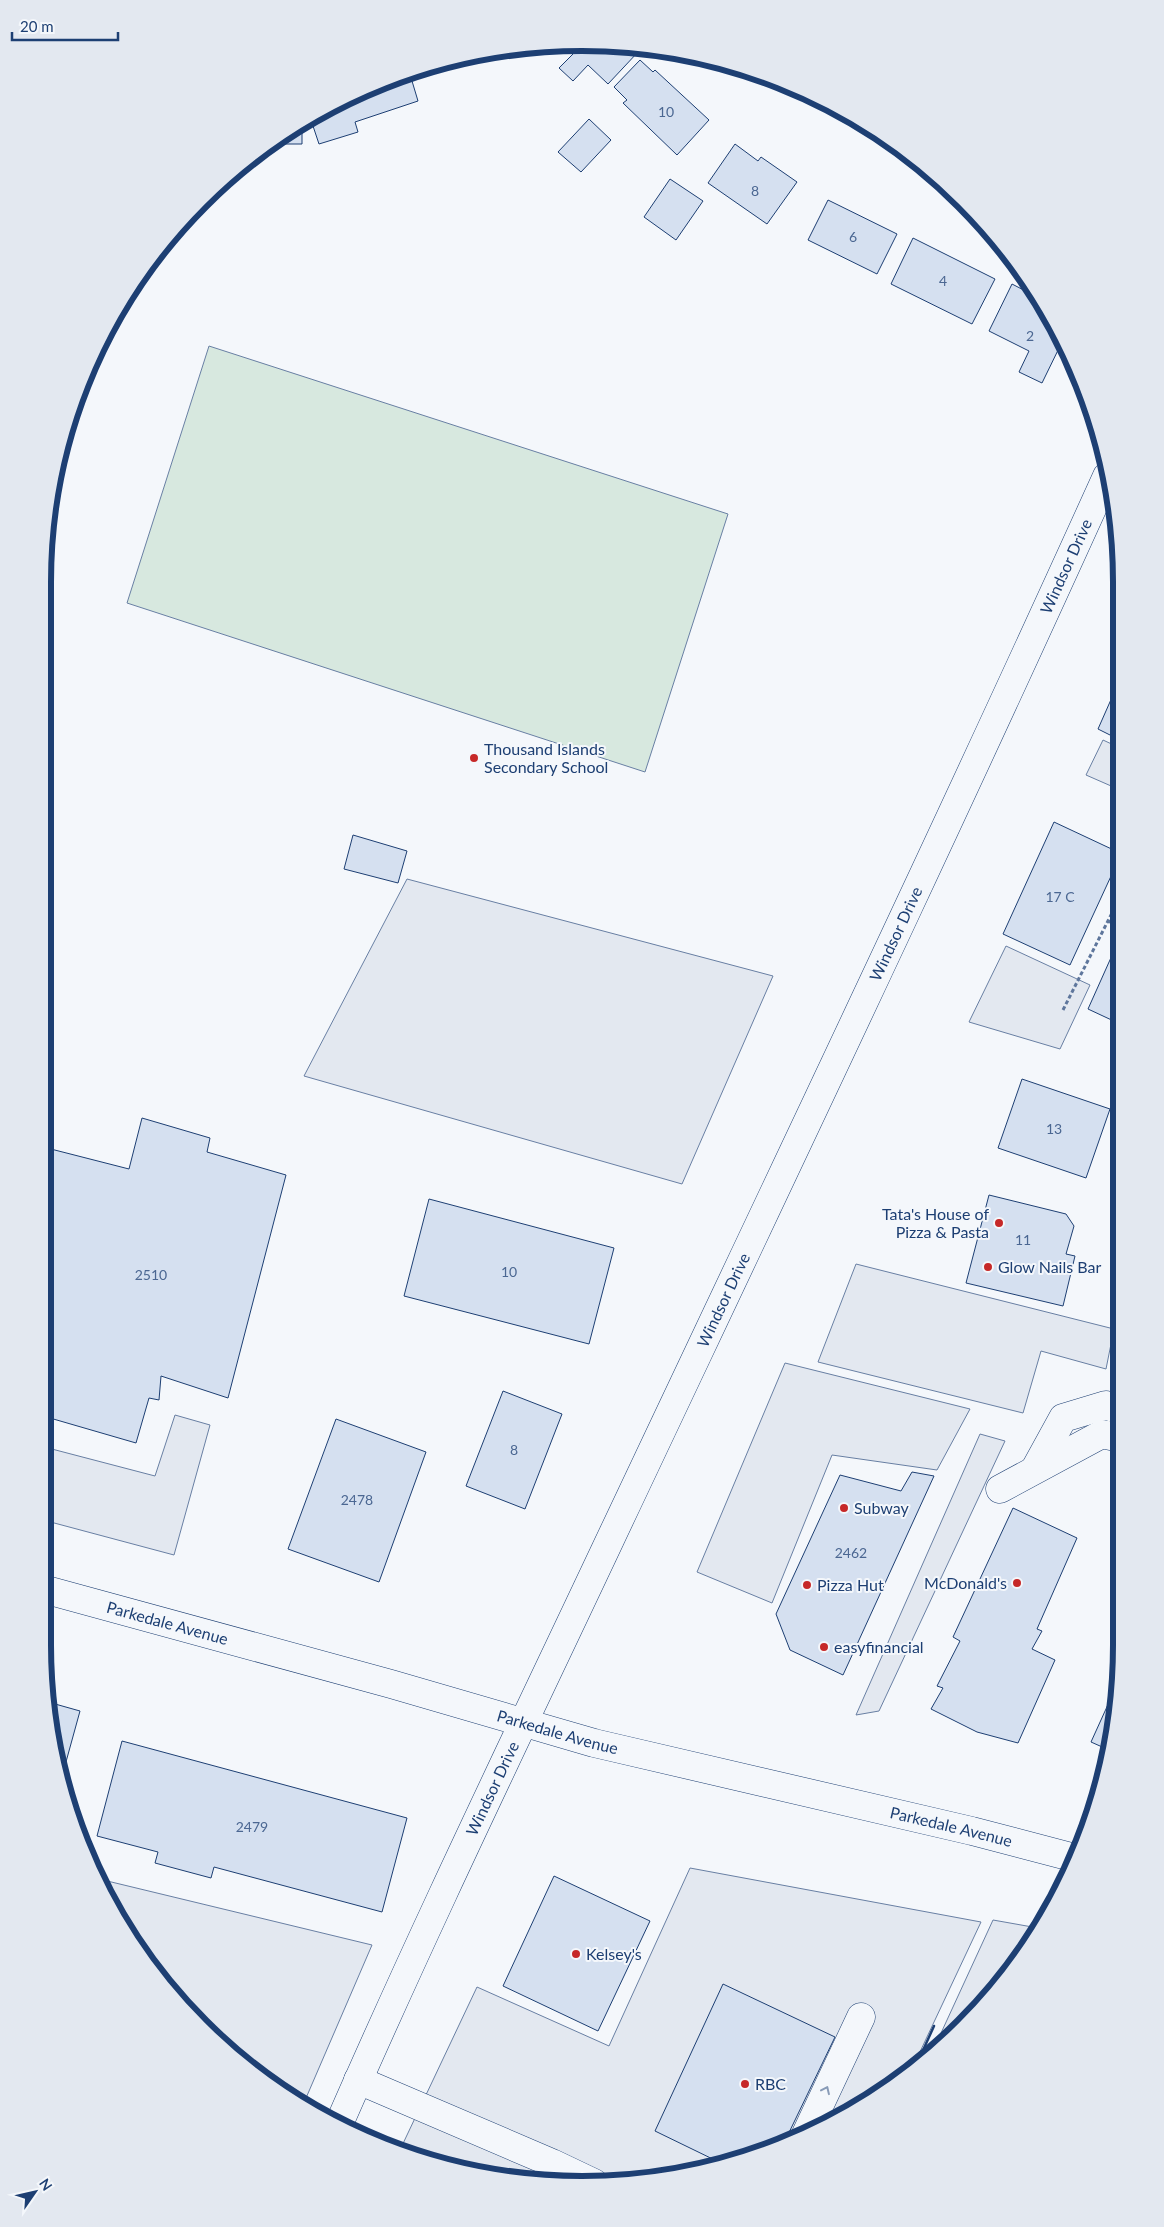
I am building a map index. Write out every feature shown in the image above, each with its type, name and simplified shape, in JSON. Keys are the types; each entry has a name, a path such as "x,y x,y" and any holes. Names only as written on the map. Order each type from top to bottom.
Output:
{"street":[{"name":"Windsor Drive","path":"342,2118 522,1722 984,750 1104,485"},
{"path":"1035,1469 1063,1418 1106,1405 1113,1408"},
{"path":"1000,1489 1102,1434 1113,1436"},
{"name":"Parkedale Avenue","path":"51,1591 391,1684 594,1743 972,1831 1068,1856"},
{"path":"811,2124 861,2017"},
{"path":"358,2080 535,2155 579,2176"}],"path":[{"path":"1063,1010 1113,911"},
{"path":"1108,921 1113,923"}],"shaded area":[{"path":"209,346 728,514 645,772 127,603"},
{"path":"1103,740 1113,745 1113,787 1086,775"},
{"path":"407,879 773,976 682,1184 304,1076"},
{"path":"1006,946 1090,985 1060,1049 969,1022"},
{"path":"856,1264 1113,1329 1106,1369 1041,1351 1023,1413 818,1362"},
{"path":"785,1363 970,1409 937,1470 832,1455 772,1603 697,1572"},
{"path":"175,1415 210,1425 174,1555 51,1522 51,1449 155,1476"},
{"path":"980,1434 1005,1441 879,1711 856,1715"},
{"path":"690,1868 981,1922 919,2055 877,2086 847,2105 817,2121 753,2148 686,2166 617,2175 582,2176 547,2175 478,2166 403,2145 477,1987 609,2046"},
{"path":"106,1881 372,1945 306,2098 259,2066 232,2044 183,1995 141,1940"},
{"path":"993,1920 1031,1927 1003,1968 981,1995 939,2037"}],"building":[{"path":"575,52 617,52 636,54 608,84 588,65 573,81 559,68"},
{"path":"640,60 653,72 655,70 709,120 677,155 623,103 627,100 614,87"},
{"path":"411,79 418,101 355,122 358,132 319,144 313,125 347,106"},
{"path":"589,119 611,140 581,172 558,152"},
{"path":"302,132 302,144 283,144"},
{"path":"735,144 758,161 761,157 797,182 767,224 708,183"},
{"path":"670,179 703,201 676,240 644,217"},
{"path":"828,200 897,234 877,274 808,240"},
{"path":"913,238 995,279 972,324 891,284"},
{"path":"1012,284 1026,291 1059,349 1042,383 1019,372 1029,351 989,331"},
{"path":"1113,695 1113,736 1098,729"},
{"path":"1054,822 1113,850 1113,872 1070,965 1003,934"},
{"path":"353,835 407,851 398,883 344,869"},
{"path":"1113,953 1113,1021 1088,1009"},
{"path":"1022,1079 1110,1109 1086,1178 998,1148"},
{"path":"142,1118 210,1138 207,1152 286,1175 228,1398 161,1376 159,1400 149,1398 136,1443 51,1418 51,1149 129,1169"},
{"path":"989,1195 1066,1214 1074,1226 1066,1254 1075,1256 1063,1306 966,1283"},
{"path":"429,1199 614,1248 589,1344 404,1296"},
{"path":"503,1391 562,1414 525,1509 466,1486"},
{"path":"336,1419 426,1452 379,1582 288,1549"},
{"path":"912,1472 934,1476 843,1675 790,1650 776,1614 840,1475 901,1491"},
{"name":"McDonald's","path":"1013,1508 1077,1538 1037,1629 1042,1631 1032,1649 1055,1660 1018,1743 977,1732 931,1709 943,1688 937,1686 960,1641 953,1637"},
{"path":"1110,1701 1103,1747 1091,1742"},
{"path":"55,1704 80,1711 65,1765"},
{"path":"122,1741 407,1818 382,1912 214,1867 211,1878 155,1863 158,1852 97,1836"},
{"name":"Kelsey's","path":"554,1876 650,1921 598,2031 503,1986"},
{"name":"RBC","path":"723,1984 835,2037 789,2133 753,2148 713,2159 655,2131"}],"wall":[{"path":"922,2052 934,2026"}],"place":[{"name":"Thousand Islands Secondary School","path":"474,758"},
{"name":"Tata's House of Pizza & Pasta","path":"999,1223"},
{"name":"Glow Nails Bar","path":"988,1267"},
{"name":"Subway","path":"844,1508"},
{"name":"McDonald's","path":"1017,1583"},
{"name":"Pizza Hut","path":"807,1585"},
{"name":"easyfinancial","path":"824,1647"},
{"name":"Kelsey's","path":"576,1954"},
{"name":"RBC","path":"745,2084"}]}
